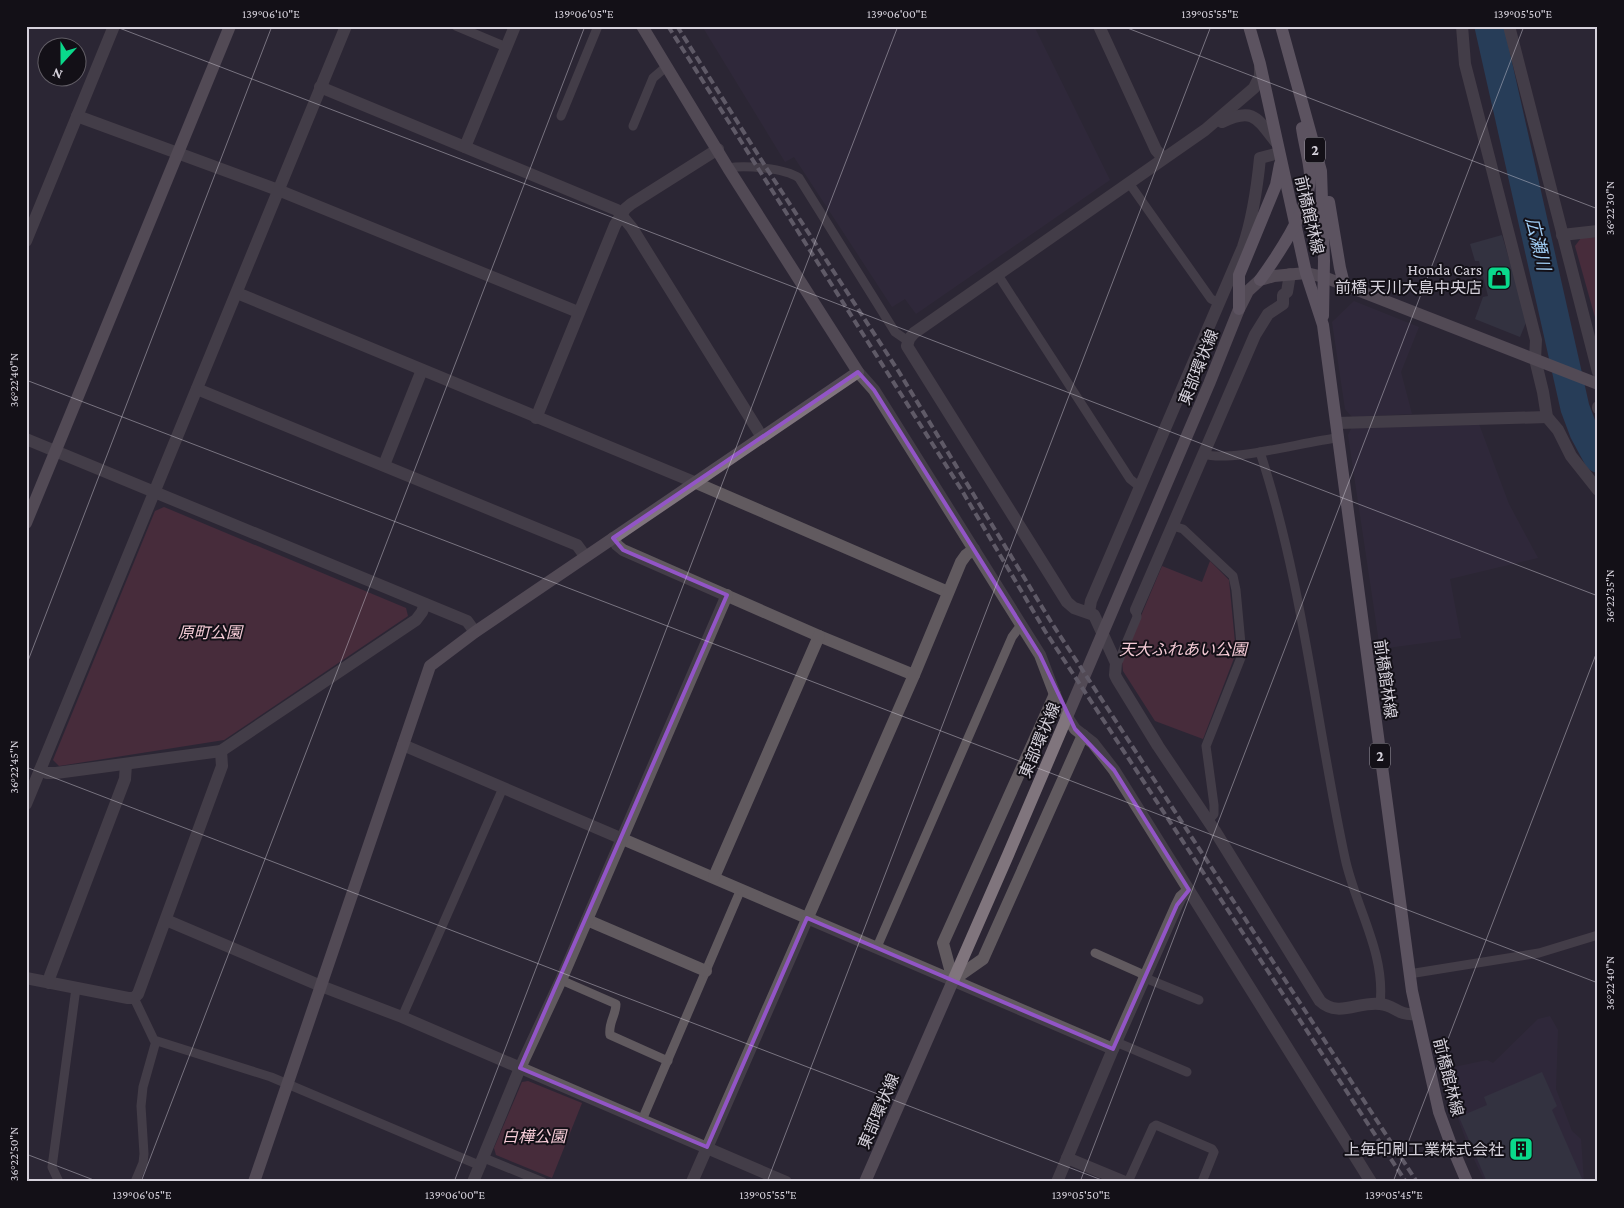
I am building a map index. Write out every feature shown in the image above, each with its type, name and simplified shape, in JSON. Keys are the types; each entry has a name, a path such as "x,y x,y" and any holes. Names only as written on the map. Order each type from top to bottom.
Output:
{"main road":[{"name":"前橋館林線","path":"1249,26 1260,64 1306,273 1322,324 1337,423 1409,974 1416,1014 1439,1112 1467,1182"},
{"name":"前橋館林線","path":"1281,26 1321,171 1324,277 1322,324"},
{"path":"1260,280 1278,256 1296,222 1305,200 1310,174 1289,59"},
{"path":"1239,309 1239,275 1276,186 1278,152"},
{"path":"1321,171 1326,185 1344,284"}],"street":[{"path":"26,241 114,26"},
{"path":"26,523 230,26"},
{"path":"26,804 346,26"},
{"path":"465,147 515,26"},
{"path":"642,26 728,168 858,372 874,390 1022,627 1044,664 1059,705 1075,729 1092,743 1114,770 1371,1182"},
{"path":"1099,26 1156,150 1163,158"},
{"path":"1462,26 1465,64 1536,340 1535,359 1547,417 1558,430 1571,456 1598,490"},
{"path":"1509,26 1598,372"},
{"path":"1260,64 1260,76 1254,88 1205,130 914,333 908,341 908,349 1067,602 1074,608 1094,615 1116,663 1115,675 1117,679 1320,1001 1333,1009 1380,1004 1400,1014 1416,1014"},
{"path":"320,87 611,206 621,214 632,228 762,437"},
{"path":"1088,612 1248,231 1257,193 1260,158 1278,152 1262,124 1247,115 1235,116 1205,130"},
{"path":"77,116 278,190 578,312"},
{"path":"536,418 578,312 621,214 631,204 718,149"},
{"path":"1562,235 1598,232"},
{"path":"1260,280 1306,273 1324,277 1592,382"},
{"path":"1136,610 1261,324 1268,314 1283,304 1283,295 1287,292 1290,274"},
{"name":"東部環状線","path":"865,1182 1008,855 1209,384 1239,309 1248,291 1260,280"},
{"path":"237,293 694,482 948,592"},
{"path":"384,465 422,370"},
{"path":"254,1182 286,1083 430,666 475,632 585,556 858,372"},
{"path":"197,389 577,546 585,556"},
{"path":"1337,423 1547,417"},
{"path":"26,439 467,621 475,632"},
{"path":"613,538 623,550 819,636 914,675"},
{"path":"692,1182 914,675 961,562 974,549"},
{"path":"474,1182 520,1068 561,980 727,595"},
{"path":"40,770 56,774 221,751 416,620 425,604"},
{"path":"714,877 819,636"},
{"path":"953,980 943,943 1055,694"},
{"path":"953,980 983,959 1083,735"},
{"path":"403,745 953,980 1114,1046"},
{"path":"26,978 128,998 134,998 138,994 222,766 221,751"},
{"path":"49,983 50,976 125,779 126,764"},
{"path":"1056,1182 1177,905 1181,897 1189,890"},
{"path":"166,920 321,986 402,1017 786,1182"},
{"path":"587,920 706,971"},
{"path":"1067,1158 1127,1182"}],"lane":[{"path":"456,26 506,47"},
{"path":"561,116 598,26"},
{"path":"633,126 653,78 667,66"},
{"path":"728,168 742,167 779,170 799,178 896,332 908,341"},
{"path":"1129,183 1211,299 1219,303"},
{"path":"998,274 1130,479 1140,487"},
{"path":"1204,454 1215,457 1260,452 1338,438"},
{"path":"1260,452 1286,544 1345,859 1378,964 1382,984 1380,1004"},
{"path":"1173,526 1183,529 1233,576 1236,590 1242,656 1206,746 1214,805 1213,818 1208,821"},
{"path":"1116,663 1137,617 1136,610"},
{"path":"877,947 1012,637 1022,627"},
{"path":"402,1017 503,788"},
{"path":"642,1120 741,889"},
{"path":"1409,974 1539,954 1598,935"},
{"path":"1095,953 1146,976 1150,980 1199,1000"},
{"path":"561,980 616,1004 609,1027 610,1035 668,1061"},
{"path":"59,1182 52,1166 76,988"},
{"path":"134,998 151,1037 156,1041 286,1083 482,1162 543,1182"},
{"path":"135,1182 143,1164 144,1154 140,1106 143,1087 156,1041"},
{"path":"1114,1046 1187,1072"},
{"path":"1127,1182 1153,1126 1156,1125 1212,1149 1214,1152 1202,1182"}],"highlighted area":[{"path":"858,372 874,390 1040,655 1075,729 1114,770 1189,890 1177,905 1113,1049 807,918 707,1147 520,1068 727,595 623,550 613,538"}],"shaded area":[{"path":"702,26 1034,26 1110,180 916,314 905,299 892,307 794,157 785,162"},
{"path":"1354,301 1419,327 1401,372 1412,414 1352,417 1345,409 1332,322"},
{"path":"1479,424 1509,504 1538,558 1450,579 1461,638 1380,649 1348,435 1352,427"},
{"path":"1550,1016 1558,1030 1556,1089 1572,1131 1581,1139 1584,1182 1485,1182 1470,1151 1440,1070 1487,1060 1493,1063 1538,1019"}],"green space":[{"path":"1598,237 1598,328 1575,246 1581,238"},
{"name":"原町公園","path":"164,507 406,608 408,616 224,740 59,766 53,760 155,511"},
{"name":"天大ふれあい公園","path":"1210,561 1229,580 1236,653 1203,739 1155,721 1123,671 1122,661 1162,566 1202,582"},
{"name":"白樺公園","path":"528,1081 582,1103 552,1178 496,1155 494,1148 522,1082"}],"building":[{"name":"Honda Cars 前橋 天川大島中央店","path":"1502,235 1527,320 1520,337 1475,319 1483,297 1488,296 1479,261 1475,261 1470,244"},
{"name":"上毎印刷工業株式会社","path":"1542,1072 1557,1106 1552,1110 1583,1181 1487,1182 1459,1117 1487,1105 1484,1097"}],"waterway":[{"name":"広瀬川","path":"1489,26 1575,408 1584,432 1598,458"}],"railway":[{"path":"668,26 961,489 1045,631 1406,1182"},
{"path":"677,26 899,372 1053,625 1417,1182"}],"place":[{"name":"Honda Cars 前橋 天川大島中央店","path":"1499,278"},
{"name":"上毎印刷工業株式会社","path":"1521,1149"}]}
